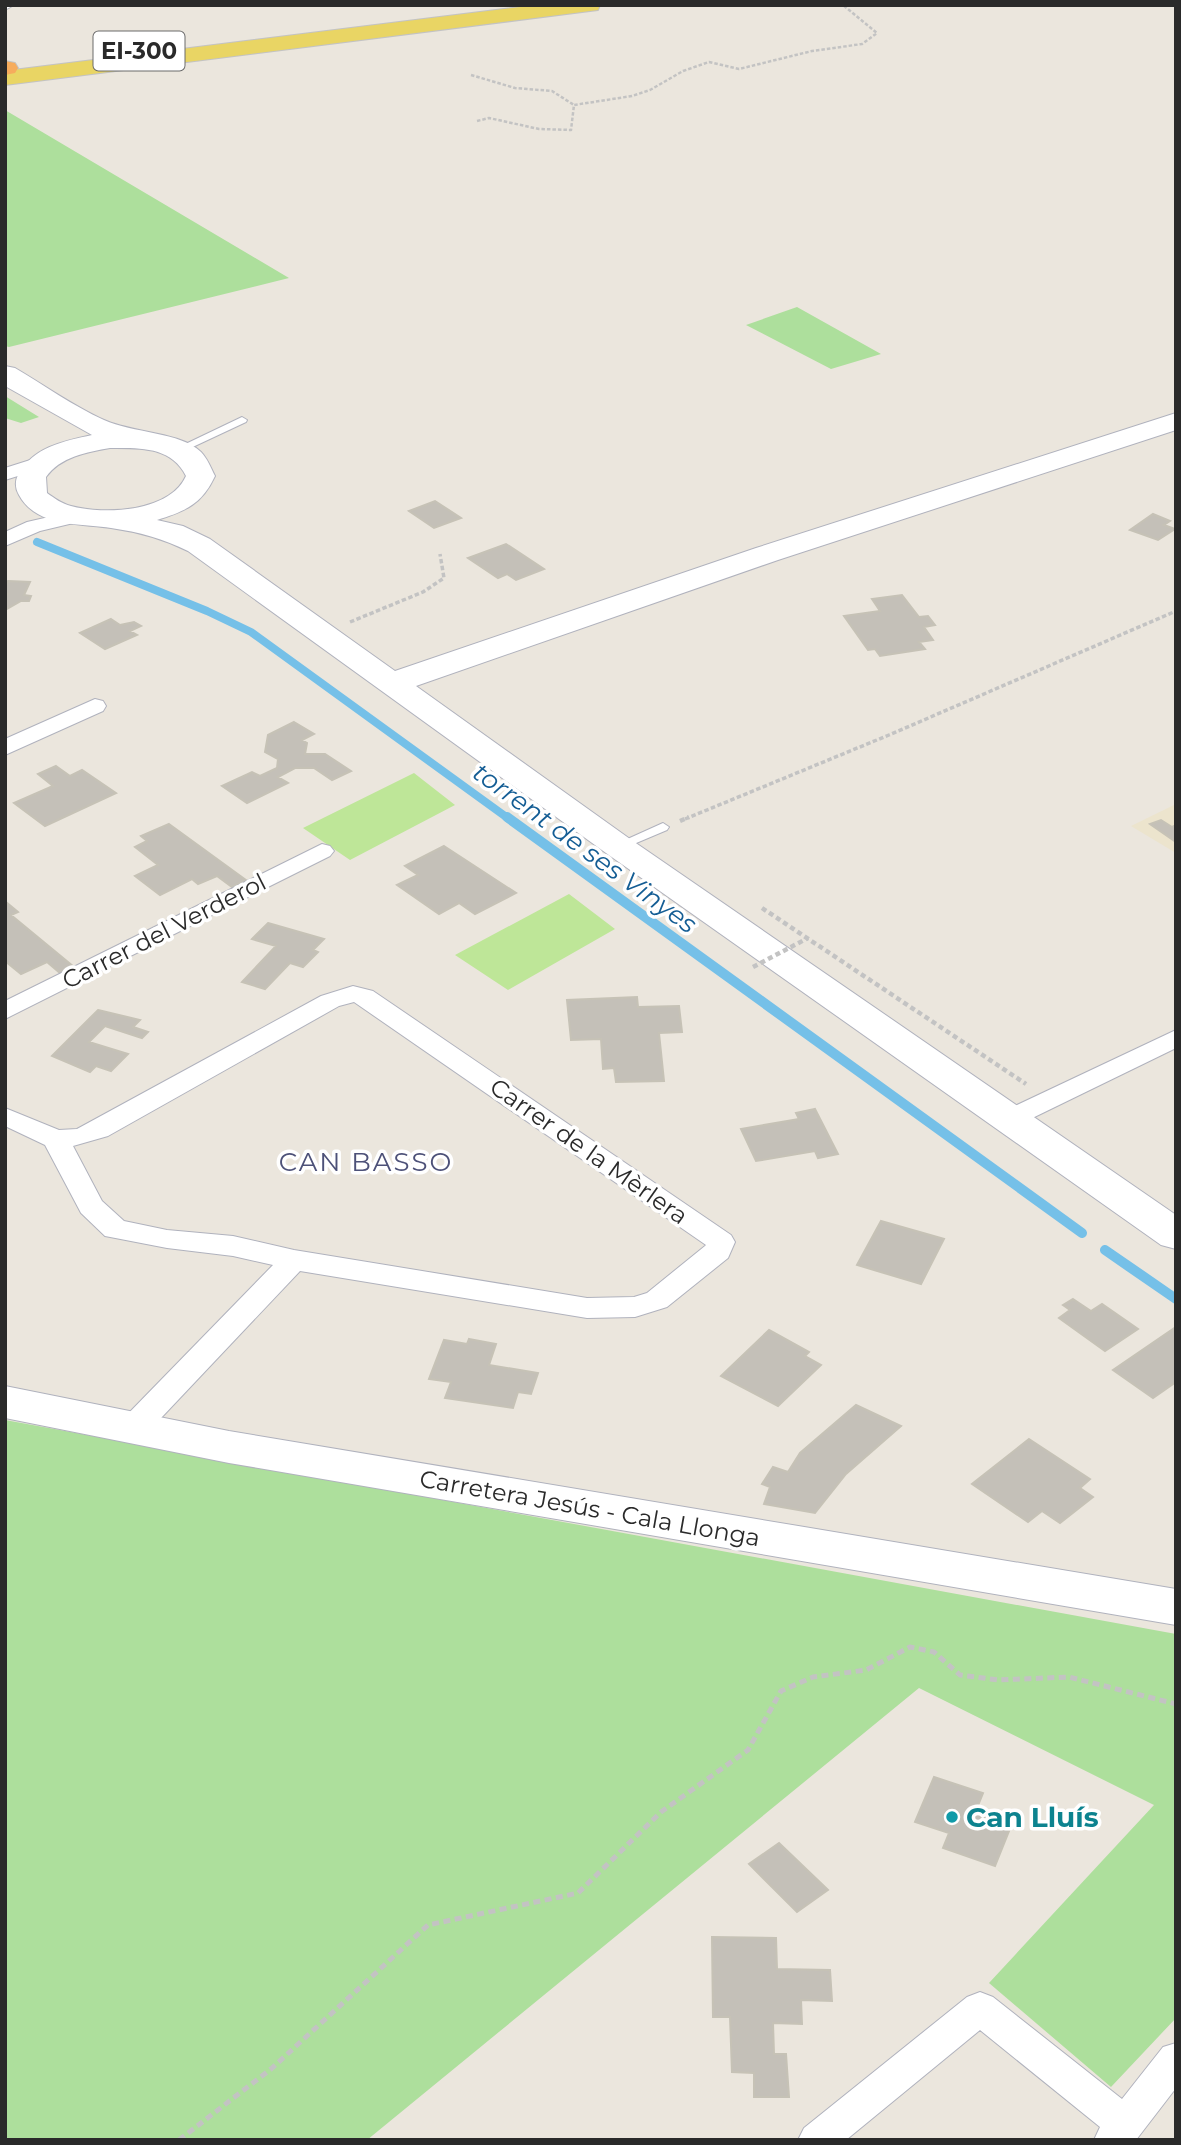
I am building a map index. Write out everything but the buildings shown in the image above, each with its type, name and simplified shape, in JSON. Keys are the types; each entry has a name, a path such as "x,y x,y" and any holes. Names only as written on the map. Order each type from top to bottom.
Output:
{"main road":[{"name":"EI-300","path":"7,73 505,5"},
{"name":"EI-300","path":"7,73 590,5"},
{"path":"5,374 94,426 134,440"},
{"path":"75,416 77,429 56,456 33,474 24,493 58,513 116,520 172,532 199,545 320,635 618,846 1020,1103 1176,1235"},
{"path":"389,684 767,554 1176,421"},
{"path":"56,456 98,442 134,440 158,443 193,459 200,471 198,483 188,496 170,507 145,516 116,520"},
{"path":"188,496 184,519 199,545"},
{"name":"Carretera Jesús - Cala Llonga","path":"5,1402 229,1447 1176,1608"}],"street":[{"path":"5,540 24,493"},
{"path":"5,748 95,706"},
{"name":"Carrer del Verderol","path":"5,1011 322,851"},
{"name":"Carrer de la Mèrlera","path":"353,994 364,996 721,1242 718,1251 657,1300 635,1307 616,1308 587,1308 294,1260 233,1246 167,1239 115,1229 91,1206 56,1139 81,1137 98,1130 330,1001 353,994"},
{"path":"1020,1103 1176,1038"},
{"path":"5,1116 56,1139"},
{"path":"133,1428 294,1260"},
{"path":"817,2140 980,2008 1119,2132 1176,2059"}],"lane":[{"path":"178,450 242,420"},
{"path":"618,846 663,827"}],"path":[{"path":"471,75 515,88 552,92 574,105 632,96 650,90 683,71 709,62 739,69 812,51 862,44 877,33 843,5"},
{"path":"477,121 489,118 539,129 571,130 574,105"},
{"path":"320,635 424,592 444,578 440,554"},
{"path":"663,827 876,740 1176,611"},
{"path":"769,912 808,938 1020,1103"},
{"path":"753,967 808,938"},
{"path":"179,2140 271,2069 428,1925 578,1893 661,1812 748,1750 781,1691 813,1677 866,1670 910,1647 934,1652 960,1675 998,1680 1069,1677 1176,1704"}],"shaded area":[{"path":"1176,804 1176,853 1131,826"}],"green space":[{"path":"5,110 289,278 5,346"},
{"path":"797,307 881,354 831,369 746,325"},
{"path":"5,396 39,417 21,423 5,418"},
{"path":"414,773 455,805 350,860 303,828"},
{"path":"569,894 615,929 508,990 455,955"},
{"path":"5,1420 1176,1634 1176,2018 1111,2087 989,1983 1154,1805 919,1688 367,2140 5,2140"}],"waterway":[{"name":"torrent de ses Vinyes","path":"37,542 207,611 251,632 509,819"},
{"name":"torrent de ses Vinyes","path":"507,817 1082,1233"},
{"name":"torrent de ses Vinyes","path":"1105,1250 1176,1299"}],"place":[{"name":"Can Lluís","path":"952,1817"}],"district":[{"name":"CAN BASSO","path":"366,1162"}]}
